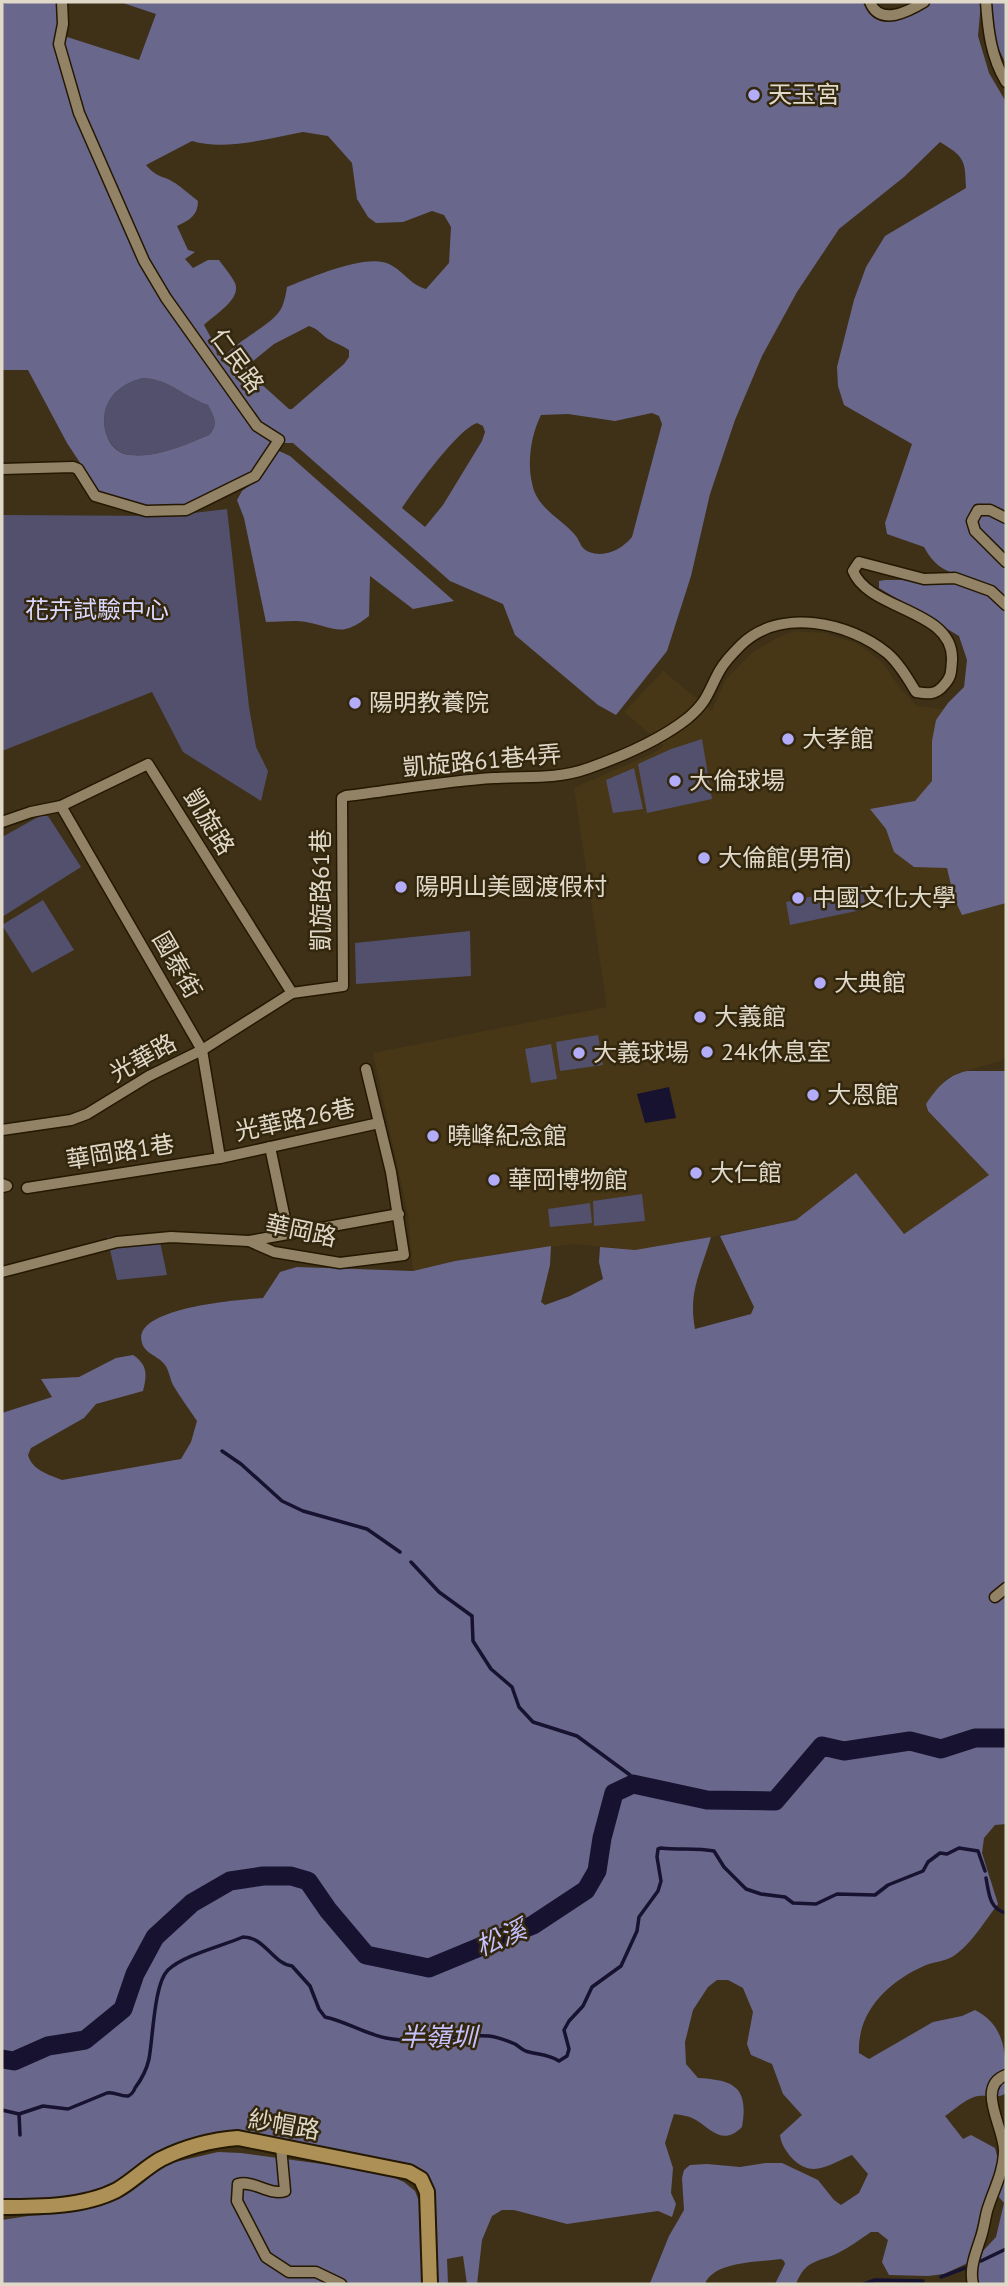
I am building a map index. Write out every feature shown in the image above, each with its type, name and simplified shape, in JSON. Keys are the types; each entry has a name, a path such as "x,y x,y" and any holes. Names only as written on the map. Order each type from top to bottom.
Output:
{"street":[{"name":"仁民路","path":"2,469 73,467 78,470 94,496 146,511 168,512 186,510 255,476 279,440 257,426 166,298 144,261 79,113 59,44 63,24 62,2"},
{"path":"870,2 882,15 902,15 924,2"},
{"path":"986,2 988,36 998,68 1006,82"},
{"path":"1006,518 990,510 978,510 972,521 975,531 1006,562"},
{"name":"凱旋路61巷4弄","path":"346,796 493,778 567,776 591,767 637,749 688,718 709,695 720,668 743,643 770,628 806,621 839,627 867,637 890,655 916,692 930,694 939,691 951,677 952,652 942,634 918,615 870,593 853,571 859,562 924,579 955,578 991,591 1006,606"},
{"name":"凱旋路","path":"2,822 61,806 148,764 292,993"},
{"name":"凱旋路61巷","path":"292,993 343,986 342,798 346,796"},
{"name":"國泰街","path":"61,806 202,1050 220,1158"},
{"name":"光華路","path":"2,1130 71,1120 87,1114 149,1076 202,1050 292,993"},
{"name":"華岡路","path":"2,1272 117,1242 171,1237 249,1241 274,1252 340,1262 404,1255 399,1214 366,1069"},
{"name":"光華路26巷","path":"220,1158 379,1123"},
{"path":"270,1147 288,1233"},
{"name":"華岡路1巷","path":"27,1188 220,1158"},
{"path":"249,1241 399,1214"},
{"path":"995,1597 1006,1588"},
{"path":"973,2284 970,2272 1002,2168 1005,2149 990,2098 995,2082 1006,2075"},
{"name":"紗帽路","path":"2,2207 39,2207 85,2200 117,2190 161,2159 216,2139 238,2138 409,2172 421,2179 427,2192 429,2209 430,2284"},
{"path":"281,2147 285,2191 278,2193 245,2182 238,2184 237,2202 266,2257 289,2272 316,2272 341,2284"}],"shaded area":[{"path":"65,2 64,36 139,60 156,14 120,2 865,2 882,18 904,18 931,2 981,2 978,36 989,73 1006,102 1006,513 993,505 976,505 968,518 1006,565 1006,600 996,589 939,566 924,547 887,534 885,523 912,444 844,405 838,386 837,367 854,300 866,267 885,236 966,188 962,160 940,142 904,177 839,229 797,292 762,356 735,420 710,494 691,576 667,651 616,715 598,705 515,635 503,604 450,581 293,443 271,443 251,473 182,506 145,506 100,493 67,443 28,370 2,370 2,4","holes":["303,132 328,136 352,163 357,199 368,217 376,223 403,222 432,211 444,215 451,227 449,263 426,289 389,264 379,261 353,264 309,278 287,287 281,309 270,321 224,357 217,355 215,345 204,325 231,301 235,295 235,283 219,260 208,260 193,268 185,259 195,252 188,250 177,226 192,216 197,210 198,201 146,165 192,141 219,145","309,326 349,350 349,357 289,409 249,373 247,366 274,344","143,378 169,385 208,405 215,420 214,427 209,435 161,453 121,453 109,441 104,424 111,398 125,385","652,413 659,416 662,424 632,537 618,549 607,553 595,554 584,549 576,536 544,506 534,492 530,458 532,440 541,415 568,414 615,421","477,423 483,426 485,432 443,505 425,527 402,508 459,436"]},
{"path":"989,2 1006,2 1006,64 992,35"},
{"path":"279,451 290,456 454,601 413,609 370,576 369,616 352,627 339,630 301,621 266,622 244,518 237,500 242,491 261,477"},
{"path":"981,514 990,514 1006,523 1006,556 979,530 976,522"},
{"path":"955,580 990,594 1006,610 1006,903 962,915 954,898 947,868 914,867 894,852 886,829 870,809 915,801 932,781 932,741 936,720 964,687 967,660 959,636 879,588 879,581"},
{"name":"中國文化大學","path":"794,631 825,633 858,644 882,662 917,706 943,709 1006,768 1006,1057 946,1079 926,1104 928,1112 990,1175 903,1234 856,1173 796,1220 635,1250 575,1244 455,1261 413,1271 408,1215 373,1053 607,1007 574,788 664,746 624,712 663,671 712,711 725,680 753,652"},
{"path":"967,1071 1006,1071 1006,1824 995,1825 984,1838 982,1853 998,1904 959,1952 912,1972 878,1999 863,2024 859,2053 869,2059 933,2022 962,2016 975,2010 994,2025 1005,2056 1006,2093 999,2096 974,2097 945,2116 963,2139 971,2135 995,2148 999,2163 984,2205 970,2262 944,2274 889,2275 882,2262 888,2240 878,2232 871,2232 842,2251 808,2266 796,2284 775,2284 785,2264 781,2259 727,2267 710,2276 705,2284 650,2283 669,2236 684,2210 682,2178 684,2170 690,2165 740,2167 782,2163 818,2180 841,2205 859,2193 868,2174 852,2155 813,2169 805,2167 790,2156 780,2135 802,2115 783,2094 772,2064 751,2055 747,2044 753,2012 743,1988 728,1980 717,1980 708,1987 693,2010 685,2042 686,2064 698,2078 721,2081 736,2088 743,2103 742,2127 735,2133 723,2136 694,2119 674,2114 665,2143 673,2168 671,2193 676,2204 672,2217 658,2211 567,2224 514,2210 502,2210 492,2216 482,2240 477,2284 467,2284 463,2256 447,2259 448,2284 436,2284 432,2241 435,2205 433,2190 413,2166 242,2131 209,2134 116,2184 70,2199 2,2200 2,1413 52,1397 41,1379 79,1377 116,1358 133,1355 145,1371 143,1391 96,1404 84,1418 31,1448 28,1455 30,1460 42,1471 62,1480 181,1459 191,1442 197,1421 173,1385 168,1369 144,1347 143,1331 153,1321 170,1313 212,1304 263,1298 280,1272 297,1267 413,1271 455,1261 551,1246 550,1265 541,1302 545,1305 603,1279 599,1262 600,1247 635,1250 711,1237 694,1292 695,1329 751,1314 754,1307 720,1236 796,1220 856,1173 904,1234 989,1175 928,1111 926,1104 943,1083"},
{"path":"669,1087 676,1118 645,1123 637,1094"},
{"path":"218,2152 381,2172 404,2182 415,2191 422,2209 427,2284 2,2284 2,2220 79,2208 162,2165"},
{"path":"1006,2179 1006,2284 978,2284 975,2276 983,2251 996,2237 1004,2203 998,2196 1001,2184"}],"green space":[{"path":"143,378 169,385 208,405 215,424 209,435 151,455 130,455 115,447 109,441 104,424 107,406 121,388"},
{"name":"花卉試驗中心","path":"227,509 249,707 256,747 268,771 261,801 183,752 152,692 2,751 2,515 168,516"},
{"name":"大倫球場","path":"702,739 712,799 647,813 638,764"},
{"name":"大倫球場","path":"634,768 643,809 613,813 606,780"},
{"path":"40,816 48,816 81,867 2,917 2,837"},
{"path":"862,886 866,909 790,925 786,902"},
{"path":"43,900 74,950 32,973 2,925"},
{"path":"470,931 471,976 356,984 355,943"},
{"path":"598,1035 603,1065 560,1071 556,1042"},
{"path":"551,1044 557,1079 531,1083 525,1049"},
{"path":"642,1194 645,1221 594,1226 593,1201"},
{"path":"590,1203 592,1223 550,1227 548,1209"},
{"path":"158,1232 167,1275 117,1280 107,1237"}],"waterway":[{"path":"222,1451 241,1464 282,1501 303,1511 367,1529 400,1552"},
{"path":"411,1562 439,1592 472,1616 473,1641 491,1669 512,1687 519,1707 533,1722 577,1736 630,1775 633,1784"},
{"name":"松溪","path":"2,2059 14,2061 48,2046 85,2040 123,2009 135,1974 155,1937 192,1903 230,1881 263,1876 291,1876 308,1881 328,1910 366,1955 429,1968 533,1925 586,1890 597,1871 602,1838 614,1793 633,1784 707,1800 775,1801 822,1746 844,1751 910,1741 941,1749 975,1738 1006,1738"},
{"name":"半嶺圳","path":"2,2110 19,2114 43,2106 68,2109 107,2093 130,2095 142,2078 148,2063 157,1998 168,1970 193,1955 243,1937 257,1941 279,1961 292,1966 310,1986 325,2017 392,2039 492,2037 559,2061 567,2056 569,2049 564,2030 569,2021 583,2006 592,1987 621,1966 637,1931 639,1917 658,1891 661,1881 658,1849 714,1851 724,1867 746,1889 785,1897 793,1903 816,1904 837,1894 875,1895 888,1885 923,1871 928,1862 940,1853 947,1854 959,1848 978,1851 985,1871"},
{"name":"半嶺圳","path":"986,1878 993,1904 1006,1913"},
{"path":"19,2114 20,2135"},
{"path":"981,2261 1006,2249"},
{"path":"941,2277 965,2268"},
{"path":"864,2284 875,2280 923,2281"}],"place":[{"name":"天玉宮","path":"754,95"},
{"name":"陽明教養院","path":"355,703"},
{"name":"大孝館","path":"788,739"},
{"name":"大倫球場","path":"675,781"},
{"name":"大倫館(男宿)","path":"704,858"},
{"name":"陽明山美國渡假村","path":"401,887"},
{"name":"中國文化大學","path":"798,898"},
{"name":"大典館","path":"820,983"},
{"name":"大義館","path":"700,1017"},
{"name":"24k休息室","path":"707,1052"},
{"name":"大義球場","path":"579,1053"},
{"name":"大恩館","path":"813,1095"},
{"name":"曉峰紀念館","path":"433,1136"},
{"name":"大仁館","path":"696,1173"},
{"name":"華岡博物館","path":"494,1180"}]}
